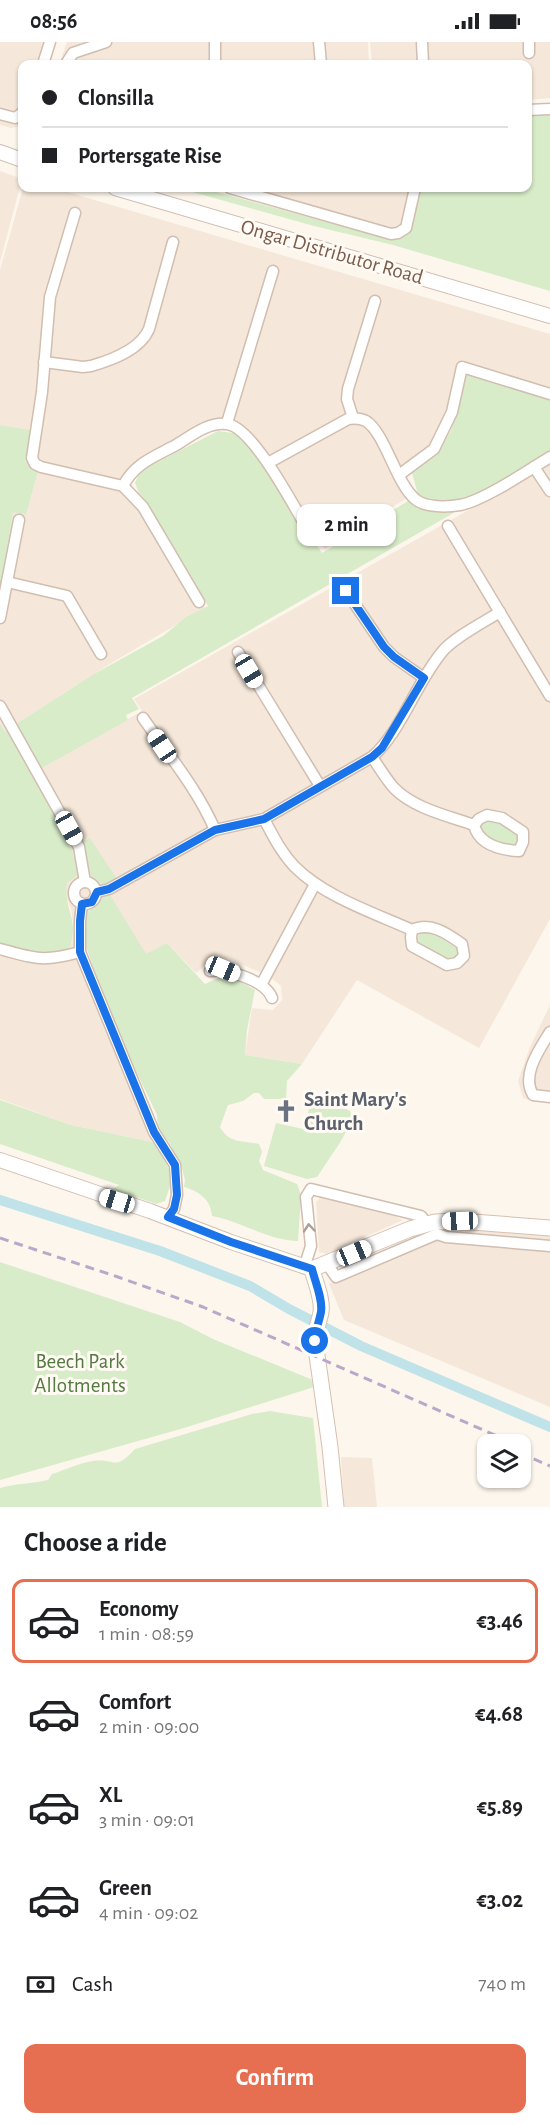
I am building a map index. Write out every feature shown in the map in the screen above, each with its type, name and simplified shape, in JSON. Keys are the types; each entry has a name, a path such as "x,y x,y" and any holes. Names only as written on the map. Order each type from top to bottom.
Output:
{"main road":[{"path":"336,1507 315,1332 322,1304 308,1268 374,1253 433,1226 460,1221 550,1228"}],"street":[{"path":"44,60 50,42"},
{"path":"69,60 73,53 106,42"},
{"path":"215,42 215,60"},
{"path":"319,42 321,60"},
{"path":"422,42 423,60"},
{"path":"532,110 550,109"},
{"path":"0,114 15,118 18,116"},
{"path":"0,152 18,159"},
{"name":"Ongar Distributor Road","path":"129,192 550,316"},
{"path":"244,192 391,234 406,228 414,192"},
{"path":"75,213 50,297 42,392 32,458 35,464 41,467 123,486 143,507 199,602"},
{"path":"44,362 91,366 137,346 144,340 173,242"},
{"path":"227,423 273,271"},
{"path":"353,418 347,399 348,389 375,301"},
{"path":"399,474 434,449 452,412 462,367 550,394"},
{"path":"268,463 348,419 360,418 371,425 416,500 428,505 459,505 475,500 550,457"},
{"path":"123,486 137,466 212,425 227,423 246,436 268,463 308,530"},
{"path":"534,467 550,491"},
{"path":"0,618 19,520"},
{"path":"448,526 550,696"},
{"path":"8,582 67,596 101,654"},
{"path":"346,591 384,647 424,678"},
{"path":"85,882 77,886 74,893 76,901 82,904 92,902 97,892 109,889 215,830 264,819 372,757 382,748 424,678 444,650 500,612"},
{"path":"238,652 320,786"},
{"path":"0,706 79,848 85,882"},
{"path":"143,718 197,796 215,830"},
{"path":"372,757 401,794 425,807 474,825"},
{"path":"487,814 502,818 523,832 523,842 519,851 498,848 483,840 476,834 474,825 487,814"},
{"path":"264,819 277,844 315,884 412,930 424,926 444,931 462,944 464,956 457,963 447,965 412,946 412,930"},
{"path":"85,882 94,886 97,892"},
{"path":"261,985 315,884"},
{"path":"82,904 80,952 154,1132 175,1165 177,1195 174,1209 168,1217"},
{"path":"0,949 34,959 57,958 80,952"},
{"path":"210,971 223,969 261,985 269,991 272,999"},
{"path":"550,1032 536,1056 529,1084 533,1095 550,1097"},
{"path":"0,1160 168,1217 308,1268 311,1246 306,1197 310,1189 421,1216 446,1237 549,1246 550,1228"}],"shaded area":[{"path":"0,42 56,42 51,60 18,60 18,127 11,128 0,125"},
{"path":"67,42 368,42 369,60 60,60"},
{"path":"370,42 550,42 550,98 532,100 532,60 372,60"},
{"path":"0,171 18,178 19,192 0,262"},
{"path":"22,192 68,192 550,334 550,392 462,367 434,449 398,475 412,495 325,549 308,530 268,462 227,423 137,466 123,486 153,526 205,608 113,662 5,731 0,724 0,593 13,511 26,515 38,472 25,461 31,430 0,425 0,270"},
{"path":"224,192 415,192 405,232 286,209"},
{"path":"550,464 550,919 479,1048 357,980 302,1064 245,1055 252,1008 273,1010 282,1000 281,986 270,977 228,958 209,962 196,973 167,943 146,955 83,939 70,950 74,929 71,909 65,893 72,850 33,773 142,711 134,699"},
{"path":"0,935 59,949 82,964 152,1142 71,1125 0,1099"},
{"path":"550,1005 550,1102 534,1102 523,1098 518,1081 530,1047"},
{"path":"320,1198 383,1211 403,1220 327,1254 319,1252 316,1202"},
{"path":"441,1228 550,1235 550,1407 344,1320 329,1284 440,1236"},
{"path":"341,1457 372,1458 377,1507 344,1507"}],"green space":[{"path":"550,110 550,291 393,245 314,226 192,192 217,192 382,237 405,234 417,192 532,192 532,111"},
{"path":"473,375 550,393 550,454 450,515 132,698 139,709 126,715 128,720 33,773 72,850 78,875 67,883 66,889 73,929 70,950 50,955 0,945 0,724 5,731 94,674 163,636 186,617 208,606 147,502 139,493 135,483 140,471 218,431 233,433 247,442 322,553 418,495 412,473 437,455 451,430 464,376"},
{"path":"0,425 31,430 25,461 38,472 26,515 13,512 0,593"},
{"path":"487,815 523,832 519,851 476,834 479,819"},
{"path":"81,834 85,841 90,838 117,879 104,884 95,882 77,836"},
{"path":"109,893 146,954 167,943 205,984 231,977 255,990 247,1030 245,1055 302,1064 287,1081 286,1099 264,1099 259,1093 254,1093 243,1101 228,1105 220,1127 232,1139 259,1144 262,1152 259,1161 263,1170 297,1184 301,1195 298,1241 277,1238 212,1216 206,1200 184,1187 182,1169 169,1142 158,1131 157,1115 117,1031 83,939 89,912"},
{"path":"424,930 458,949 460,958 444,957 418,941 419,933"},
{"path":"314,1092 350,1111 353,1119 317,1177 307,1179 264,1166 276,1123 303,1129"},
{"path":"0,1100 71,1125 152,1142 169,1169 170,1186 165,1201 156,1204 109,1191 119,1185 0,1144"},
{"name":"Beech Park Allotments","path":"0,1262 180,1322 213,1339 311,1379 314,1387 184,1428 0,1480"},
{"path":"270,1411 313,1418 322,1507 0,1507 0,1488 48,1480 52,1474 88,1462 118,1462 135,1449 252,1414"}],"waterway":[{"path":"0,1200 160,1251 250,1286 361,1346 550,1427"}],"railway":[{"path":"0,1238 203,1307 492,1434"},
{"path":"531,1458 550,1466"}],"place":[{"name":"Saint Mary's Church","path":"286,1111"}],"route":[{"path":"315,1341 322,1304 312,1269 231,1242 168,1217 174,1209 177,1195 175,1165 154,1132 80,952 80,921 82,904 92,902 97,892 109,889 215,830 264,819 280,811 372,757 382,748 424,678 405,666 384,647 346,591"}]}
